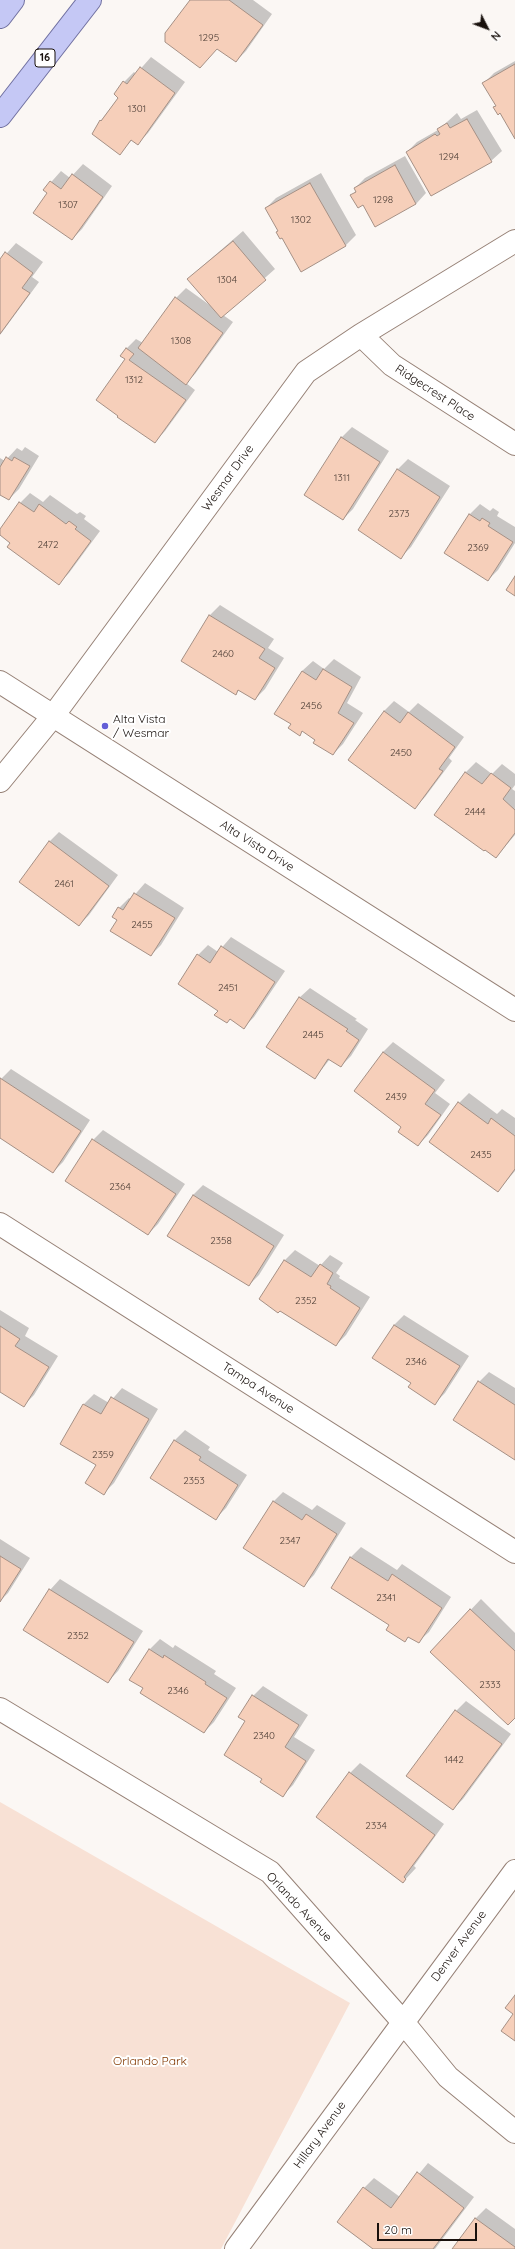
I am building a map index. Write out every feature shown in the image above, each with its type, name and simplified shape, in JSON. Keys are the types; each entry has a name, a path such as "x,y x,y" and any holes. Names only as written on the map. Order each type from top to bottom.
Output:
{"main road":[{"path":"0,17 13,0"},
{"name":"16","path":"0,116 90,0"}],"street":[{"name":"Wesmar Drive","path":"0,781 53,716 306,372 361,335 515,241"},
{"name":"Ridgecrest Place","path":"361,335 392,365 515,444"},
{"name":"Alta Vista Drive","path":"0,682 515,1010"},
{"name":"Tampa Avenue","path":"0,1224 515,1552"},
{"name":"Orlando Avenue","path":"0,1709 270,1872 404,2022 448,2077 515,2132"},
{"name":"Denver Avenue","path":"404,2022 515,1871"},
{"name":"Hillary Avenue","path":"236,2249 404,2022"}],"green space":[{"name":"Orlando Park","path":"0,1802 350,2003 221,2249 0,2249"}],"building":[{"path":"190,0 229,0 263,25 236,62 217,49 200,68 165,42 165,33"},
{"path":"515,64 515,139 500,113 498,115 493,107 496,106 482,83"},
{"path":"140,67 175,93 138,145 131,140 120,155 92,134 100,120 101,121 118,98 114,94 123,81 127,84"},
{"path":"467,119 492,162 431,196 406,152 435,134 437,136 440,134 437,129 447,123 450,128"},
{"path":"395,165 416,204 375,227 363,205 358,208 350,195 356,192 354,188"},
{"path":"72,174 103,197 72,240 33,213 47,193 43,190 50,181 61,189"},
{"path":"310,183 346,246 301,272 282,238 280,239 276,232 278,231 265,208"},
{"path":"233,241 266,280 221,318 187,279"},
{"path":"5,252 33,273 22,288 30,293 0,334 0,259"},
{"path":"175,297 223,333 186,385 138,348"},
{"path":"126,348 134,354 129,360 186,400 155,443 117,417 118,416 96,400 125,359 120,356"},
{"path":"341,437 380,462 343,520 304,495"},
{"path":"6,457 12,461 14,457 30,466 9,500 0,495 0,467"},
{"path":"397,469 440,497 401,559 358,530"},
{"path":"19,502 34,512 39,504 66,524 69,521 77,527 75,529 91,541 59,585 7,547 10,543 0,535 0,529"},
{"path":"469,514 480,521 482,518 490,523 488,526 513,542 488,581 444,553"},
{"path":"515,576 515,596 506,590"},
{"path":"209,615 265,649 259,658 275,668 255,700 238,690 236,695 181,661"},
{"path":"323,669 352,687 338,713 354,723 333,755 313,743 315,740 302,731 300,736 288,728 291,724 274,714 302,671 316,680"},
{"path":"384,711 400,723 408,712 455,747 439,769 443,771 415,809 348,760"},
{"path":"465,772 482,784 491,773 511,788 503,799 515,810 515,833 496,858 434,815"},
{"path":"49,841 109,886 79,926 19,882"},
{"path":"134,893 175,918 151,956 110,931 117,920 112,917 118,907 123,910"},
{"path":"221,946 275,982 244,1029 230,1019 227,1023 214,1015 218,1011 178,984 197,954 210,963"},
{"path":"299,997 348,1029 346,1031 359,1040 341,1067 328,1059 315,1079 266,1047"},
{"path":"383,1052 435,1090 425,1104 441,1115 418,1146 398,1132 401,1127 354,1091"},
{"path":"0,1078 81,1131 53,1173 0,1138"},
{"path":"458,1102 488,1124 491,1118 515,1136 515,1169 498,1192 429,1142"},
{"path":"92,1139 176,1194 148,1235 65,1181"},
{"path":"193,1195 274,1246 249,1286 167,1236"},
{"path":"284,1260 311,1277 320,1264 333,1273 327,1284 331,1286 330,1288 360,1308 336,1346 280,1311 278,1313 259,1299"},
{"path":"394,1325 460,1366 435,1405 408,1387 411,1383 372,1358"},
{"path":"0,1326 20,1339 15,1346 49,1367 24,1407 0,1392"},
{"path":"478,1381 515,1405 515,1460 453,1420"},
{"path":"111,1397 149,1419 104,1495 85,1483 96,1465 60,1444 83,1404 101,1414"},
{"path":"174,1440 201,1457 199,1460 238,1485 216,1520 150,1478"},
{"path":"273,1501 302,1520 306,1514 337,1534 304,1587 243,1548"},
{"path":"0,1556 21,1569 0,1602"},
{"path":"350,1557 388,1581 392,1574 442,1608 419,1643 408,1637 405,1642 386,1630 389,1625 331,1588"},
{"path":"49,1589 134,1642 108,1683 23,1630"},
{"path":"470,1609 515,1651 515,1718 508,1725 430,1652"},
{"path":"149,1649 163,1658 164,1655 206,1682 205,1684 227,1698 204,1733 140,1693 143,1688 129,1680"},
{"path":"252,1695 299,1725 285,1747 306,1761 283,1797 260,1782 262,1779 224,1755 245,1721 238,1717"},
{"path":"455,1710 502,1744 453,1810 406,1776"},
{"path":"349,1772 435,1835 404,1877 406,1879 403,1883 316,1817"},
{"path":"515,1995 515,2041 501,2031 513,2014 505,2008"},
{"path":"417,2172 464,2208 433,2249 373,2249 337,2222 363,2187 391,2208"},
{"path":"475,2218 515,2247 515,2249 452,2249"}],"place":[{"name":"Alta Vista / Wesmar","path":"105,726"}]}
